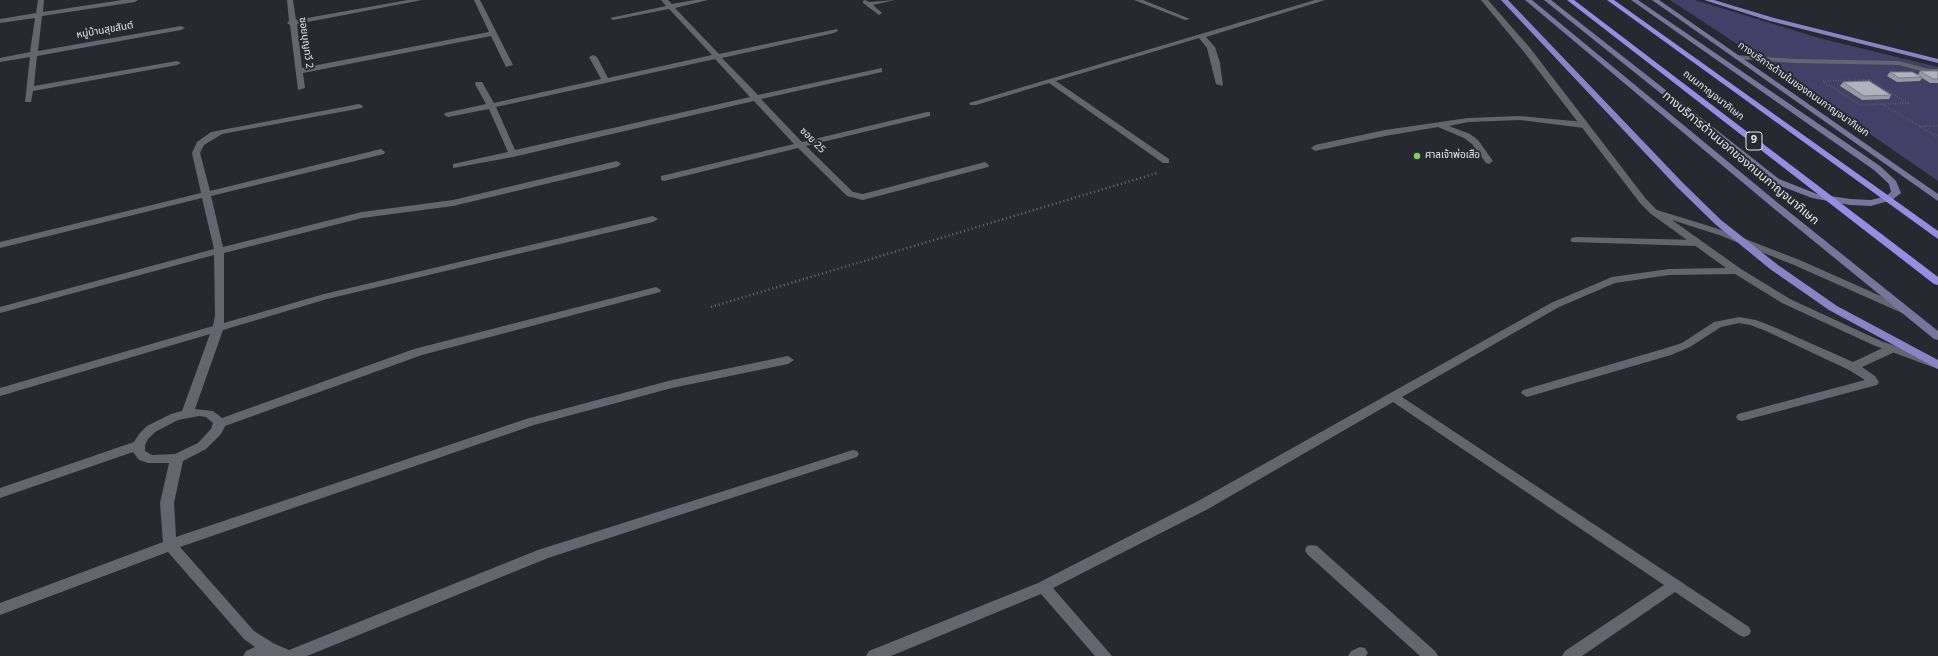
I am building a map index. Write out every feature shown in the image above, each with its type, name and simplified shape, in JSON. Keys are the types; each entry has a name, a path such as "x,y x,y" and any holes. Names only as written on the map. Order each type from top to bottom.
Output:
{"highway":[{"name":"ถนนกาญจนาภิเษก","path":"1570,0 1938,282"},
{"name":"ถนนกาญจนาภิเษก","path":"1610,0 1938,236"}],"main road":[{"path":"1504,0 1680,185 1718,222 1774,267 1833,308 1938,365"},
{"name":"ทางบริการด้านนอกของถนนกาญจนาภิเษก","path":"1528,0 1938,337"},
{"path":"1547,0 1776,182 1815,196 1850,202 1871,203 1889,198 1896,193 1893,183 1877,168 1634,0"},
{"name":"ทางบริการด้านในของถนนกาญจนาภิเษก","path":"1655,0 1938,198"},
{"path":"1707,0 1772,20 1938,61"}],"street":[{"path":"28,100 32,54 41,0"},
{"path":"0,21 135,0"},
{"name":"ซอยบุญทวี 2","path":"290,0 291,23 301,88"},
{"path":"291,23 419,0"},
{"path":"477,0 509,65"},
{"name":"ซอย 25","path":"664,0 799,144 850,194 858,198 985,165"},
{"path":"613,18 706,0"},
{"path":"866,2 892,0"},
{"path":"1137,0 1187,19"},
{"path":"973,103 1322,0"},
{"path":"1484,0 1527,50 1635,192 1654,212 1737,271 1786,301 1844,329 1938,365"},
{"path":"866,2 879,13"},
{"name":"หมู่บ้านสุขสันต์","path":"0,60 181,28"},
{"path":"448,115 834,31"},
{"path":"299,71 494,33"},
{"path":"1201,36 1211,47 1220,84"},
{"path":"593,57 606,81"},
{"path":"1738,57 1795,62 1899,63 1928,71 1938,71"},
{"path":"30,89 177,63"},
{"path":"456,166 879,70"},
{"path":"1051,81 1166,161"},
{"path":"479,84 513,154"},
{"path":"188,414 218,328 220,315 219,251 196,153 200,144 214,134 359,106"},
{"path":"664,178 799,144 928,114"},
{"path":"1315,148 1385,133 1438,124 1499,118 1584,125"},
{"path":"1438,124 1467,136 1475,142 1489,161"},
{"path":"0,245 381,152"},
{"path":"0,310 219,251 362,215 453,203 617,164"},
{"path":"1654,212 1722,234 1798,263 1908,312"},
{"path":"0,392 324,297 653,219"},
{"path":"1575,240 1696,243"},
{"path":"874,656 1043,587 1227,493 1555,305 1612,280 1638,275 1668,272 1737,271"},
{"path":"219,424 418,352 656,290"},
{"path":"1527,393 1668,352 1686,345 1718,324 1739,320 1752,322 1770,329 1853,367 1872,379 1873,382 1742,417"},
{"path":"1853,367 1891,348"},
{"path":"0,609 170,545 530,422 672,384 788,360"},
{"path":"1394,397 1744,631"},
{"path":"200,412 209,414 216,418 219,424 217,431 202,446 177,458 152,460 144,457 139,452 139,445 143,437 157,426 175,417 188,414 200,412"},
{"path":"0,493 139,445"},
{"path":"290,656 543,554 853,454"},
{"path":"177,458 167,503 170,545 249,635 268,648 287,656"},
{"path":"1312,550 1430,656"},
{"path":"1570,656 1675,585"},
{"path":"1043,587 1104,656"},
{"path":"251,656 268,648"}],"path":[{"path":"1882,104 1908,103 1869,80 1823,82 1860,105 1882,104 1938,137"},
{"path":"1918,126 1938,126"},
{"path":"711,306 1157,173 1168,167 1166,161"}],"shaded area":[{"path":"1670,0 1695,0 1819,38 1938,67 1938,181 1789,78"}],"building":[{"path":"1920,71 1938,71 1938,79 1933,79"},
{"path":"1890,72 1912,72 1922,77 1899,78"},
{"path":"1869,81 1891,95 1864,96 1843,82"}],"place":[{"name":"ศาลเจ้าพ่อเสือ","path":"1417,156"}]}
